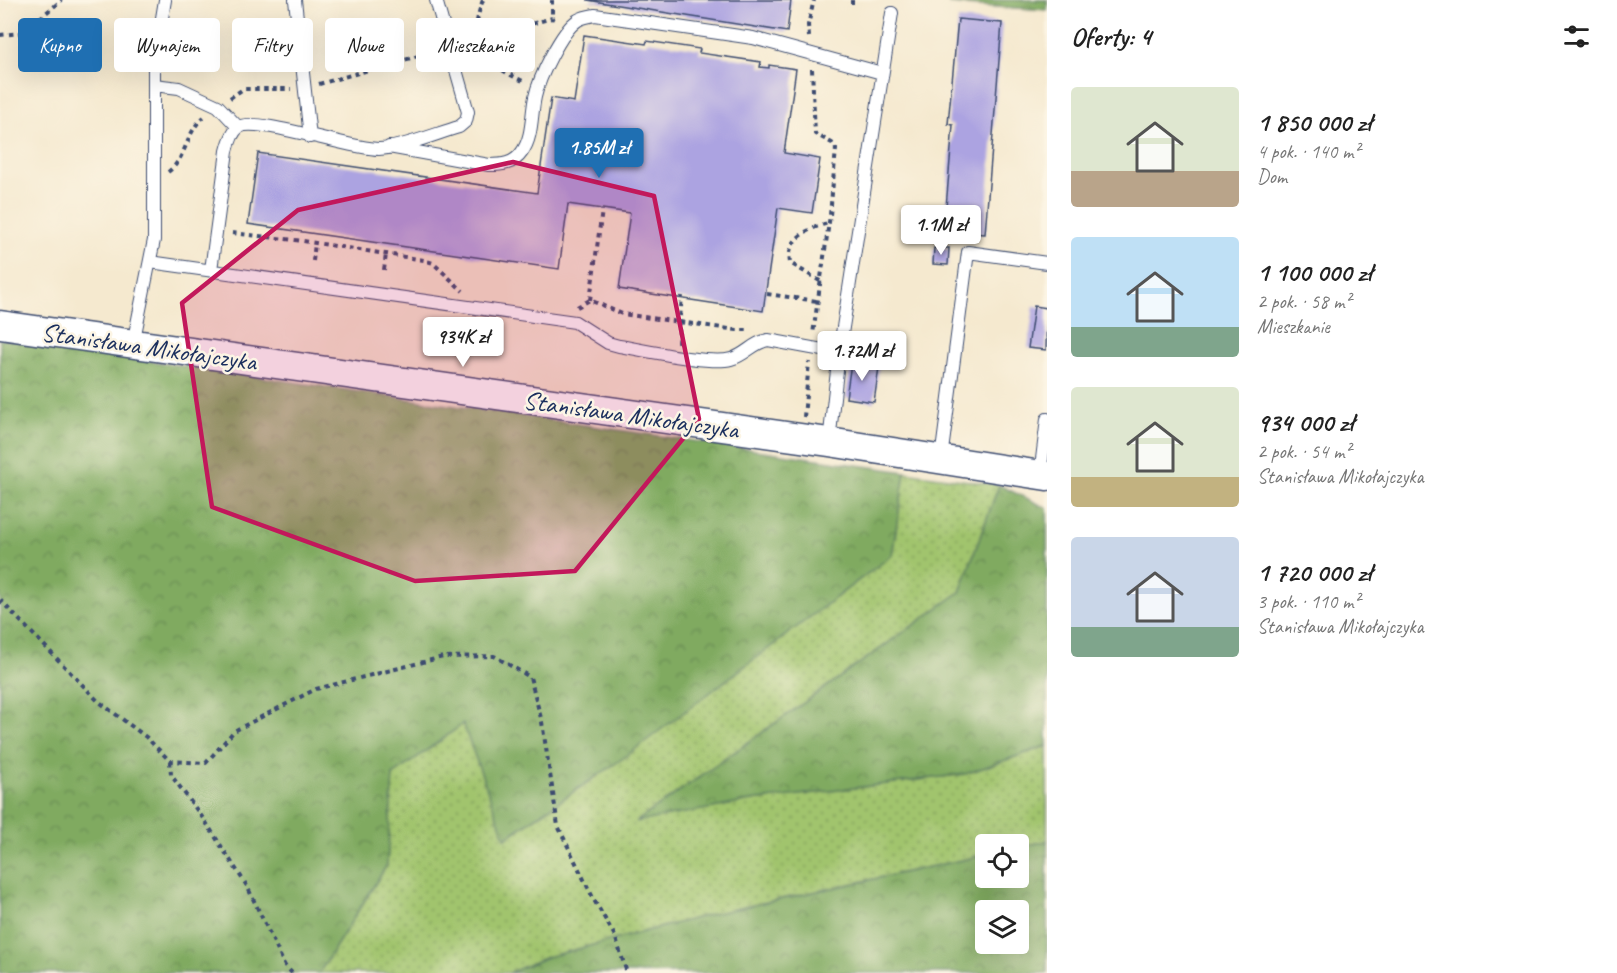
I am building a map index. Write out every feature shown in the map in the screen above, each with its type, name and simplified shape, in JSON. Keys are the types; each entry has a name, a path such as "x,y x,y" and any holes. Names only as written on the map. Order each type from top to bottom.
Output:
{"street":[{"name":"Stanisława Mikołajczyka","path":"0,325 829,442 1043,476"}],"lane":[{"path":"133,344 154,240 154,66 165,0"},
{"path":"295,0 310,137"},
{"path":"436,0 441,18"},
{"path":"829,442 839,353 892,13"},
{"path":"211,270 226,151 238,127 249,123 266,125 310,137 368,147 389,147 489,165 504,165 522,152 528,138 538,88 568,29 585,17 596,15 753,38 882,73"},
{"path":"389,147 459,127 466,121 468,111 456,72"},
{"path":"154,85 179,88 218,106 238,127"},
{"path":"941,459 968,252 1047,263"},
{"path":"150,262 575,322 608,343 619,346 720,361 739,356 757,342 768,340 839,353"},
{"path":"1043,476 1047,419"}],"path":[{"path":"0,34 21,33 62,0"},
{"path":"478,18 483,0"},
{"path":"805,391 836,149 832,143 815,134 812,55 808,25 814,0"},
{"path":"535,23 552,18"},
{"path":"154,174 170,171 178,162 195,124 243,89 285,90 306,87 416,57"},
{"path":"507,72 538,88"},
{"path":"590,300 602,210"},
{"path":"820,281 789,263 789,256 793,242 798,235 828,223"},
{"path":"232,233 424,260 433,263 465,292"},
{"path":"313,261 315,243"},
{"path":"384,270 386,254"},
{"path":"767,294 817,301"},
{"path":"677,355 682,296"},
{"path":"568,308 577,307 590,300"},
{"path":"590,300 622,314 737,330 760,329"},
{"path":"802,333 813,332"},
{"path":"0,600 98,701 146,736 170,761 171,774 205,820 247,886 285,966 292,973"},
{"path":"170,761 206,763 234,731 316,689 443,657 494,656 530,677 542,722 558,826 594,900 615,936 627,973"}],"highlighted area":[{"path":"513,162 654,196 699,419 575,571 415,581 212,507 182,303 298,210"}],"green space":[{"path":"950,0 1047,0 1047,10 949,4"},
{"path":"0,339 905,472 892,555 622,759 505,838 463,724 393,775 387,865 319,973 0,973"},
{"path":"905,472 999,485 960,592 637,821 751,801 965,774 1047,746 1047,841 1029,845 1029,834 975,834 975,857 712,914 547,957 509,973 319,973 387,865 392,776 463,724 506,838 622,759 892,555"},
{"path":"999,485 1047,508 1047,746 965,774 751,801 636,822 960,592"},
{"path":"1047,841 1047,973 509,973 547,957 712,914 975,857 975,888 1029,888 1029,845"}],"building":[{"path":"587,0 791,0 787,32"},
{"path":"958,19 1002,23 985,234 944,231 953,125 948,124"},
{"path":"584,35 700,49 699,53 761,62 760,67 769,68 769,65 796,69 784,153 820,159 812,213 778,208 763,311 619,289 630,213 568,204 559,269 248,224 258,153 537,193 551,98 574,102"},
{"path":"934,248 949,248 948,265 933,264"},
{"path":"1034,306 1047,308 1046,350 1028,348"},
{"path":"851,363 879,367 874,402 846,398"}]}
